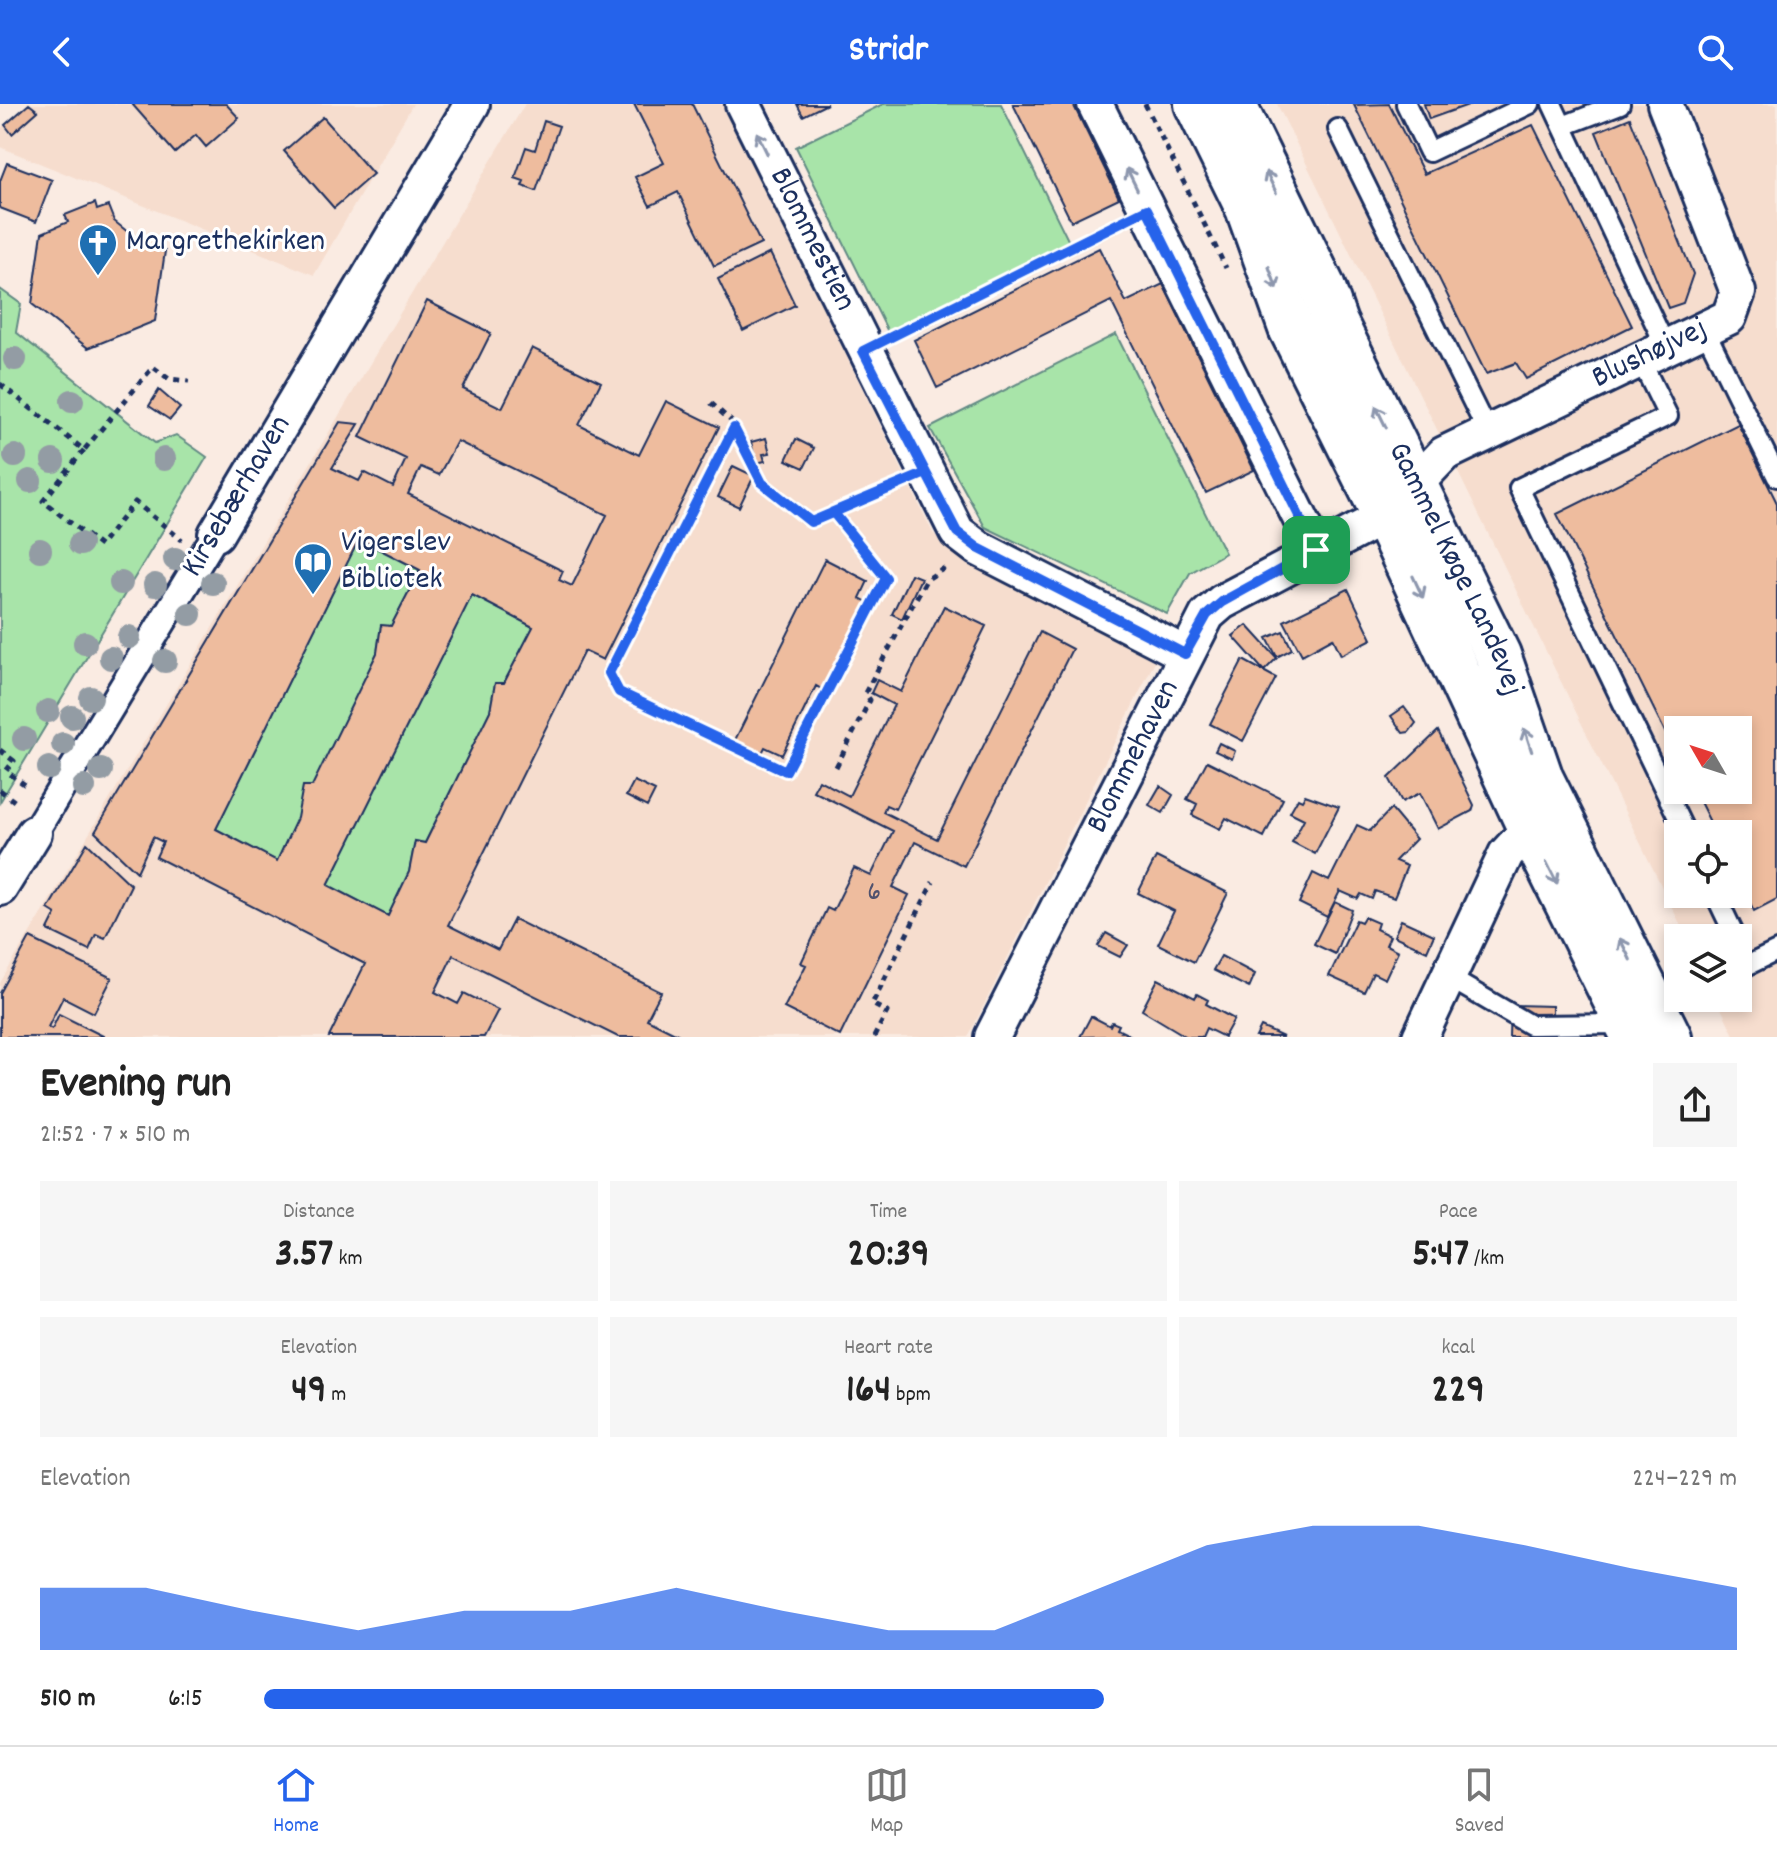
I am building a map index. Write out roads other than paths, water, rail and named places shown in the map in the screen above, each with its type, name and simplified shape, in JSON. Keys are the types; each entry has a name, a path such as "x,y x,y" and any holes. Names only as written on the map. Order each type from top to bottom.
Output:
{"main road":[{"name":"Gammel Køge Landevej","path":"1197,104 1248,208 1291,328 1400,501"},
{"name":"Gammel Køge Landevej","path":"1233,104 1400,501 1543,820 1651,1022"}],"street":[{"name":"Kirsebærhaven","path":"3,876 42,819 210,545 472,104"},
{"name":"Blommestien","path":"743,104 863,351 957,532 978,548 1185,654"},
{"path":"1095,104 1316,550"},
{"name":"Blushøjvej","path":"1400,501 1444,454 1729,317 1738,292 1665,104"},
{"name":"Blommehaven","path":"992,1037 1207,615 1222,602 1400,501"},
{"path":"1420,1037 1506,854 1543,820"}],"lane":[{"path":"1406,104 1429,152 1530,104"},
{"path":"1552,104 1653,353 1668,416 1519,488 1679,820"},
{"path":"1563,126 1620,104"},
{"path":"1338,129 1488,433"},
{"path":"1704,328 1777,477"},
{"path":"1752,963 1777,951"},
{"path":"1448,977 1530,1025 1651,1022"}],"place":[{"name":"Margrethekirken","path":"98,277"},
{"name":"Vigerslev Bibliotek","path":"313,596"}]}
